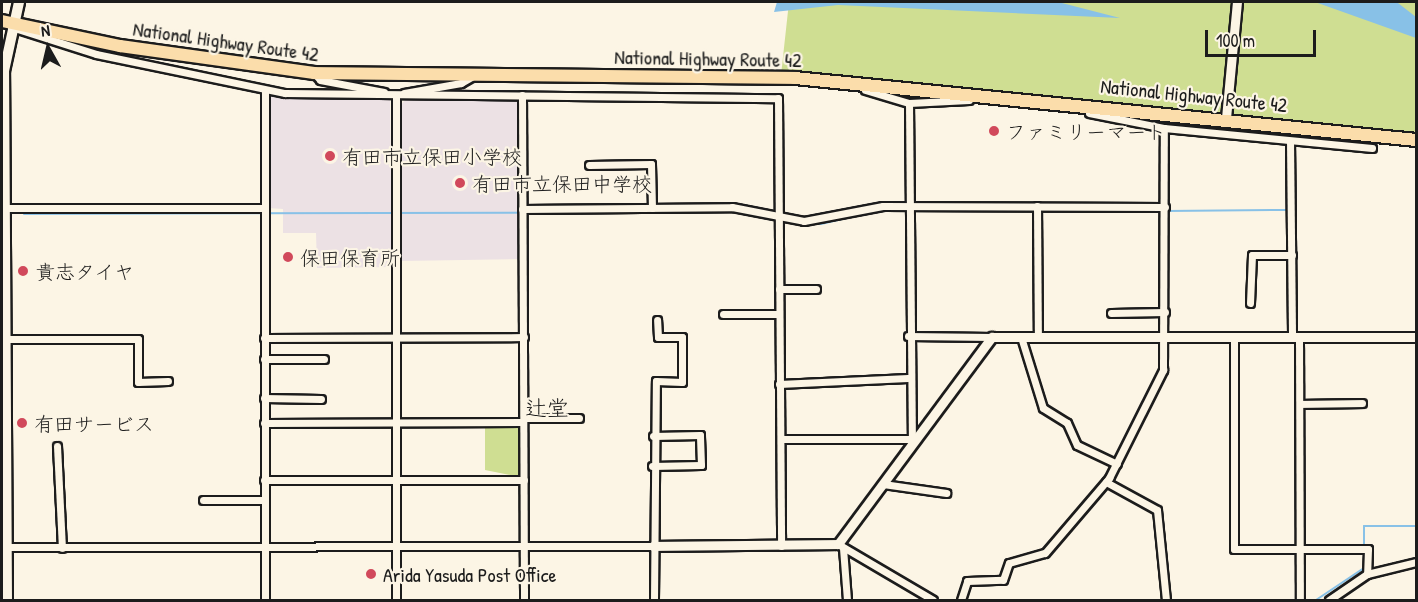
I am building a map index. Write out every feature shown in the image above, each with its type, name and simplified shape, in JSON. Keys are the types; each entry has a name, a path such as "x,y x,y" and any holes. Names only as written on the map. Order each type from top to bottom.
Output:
{"highway":[{"name":"National Highway Route 42","path":"9,22 120,46 314,73 859,82 1065,102 1226,114 1416,140"}],"main road":[{"path":"7,600 4,547 3,71 9,22 19,2"}],"street":[{"path":"1226,114 1237,2"},
{"path":"9,22 96,54 265,90 396,95 778,98 781,169 774,182 780,217 781,546"},
{"path":"314,73 320,80 396,95 461,83 473,76"},
{"path":"859,82 861,88 909,103 970,100 977,93"},
{"path":"265,90 265,600"},
{"path":"396,95 394,338 396,600"},
{"path":"522,95 524,600"},
{"path":"1065,102 1067,108 1164,128 1372,148"},
{"path":"909,103 908,378 910,441"},
{"path":"961,600 967,582 1003,580 1009,563 1043,555 1106,482 1162,370 1166,337 1164,128"},
{"path":"1290,141 1295,337 1300,404 1300,600"},
{"path":"589,165 651,164 652,208"},
{"path":"1037,206 1038,337"},
{"path":"522,209 732,207 780,217 816,220 878,207 1165,207"},
{"path":"3,208 264,208"},
{"path":"1250,303 1252,255 1292,255"},
{"path":"779,290 816,289"},
{"path":"1111,313 1166,312"},
{"path":"723,314 779,314"},
{"path":"654,600 652,436 656,381 682,382 682,337 658,337 657,320"},
{"path":"908,336 1416,337"},
{"path":"264,338 524,337"},
{"path":"847,600 841,546 910,441 992,337"},
{"path":"1022,337 1043,408 1067,423 1077,445 1117,464"},
{"path":"1234,337 1233,549 1368,549 1367,574"},
{"path":"4,339 138,339 138,382 168,381"},
{"path":"264,359 324,359"},
{"path":"779,384 908,378"},
{"path":"264,398 321,399"},
{"path":"1300,404 1362,403"},
{"path":"264,423 579,418"},
{"path":"652,436 700,435 701,465 652,466"},
{"path":"781,439 910,441"},
{"path":"57,446 62,548"},
{"path":"264,480 524,480"},
{"path":"1106,482 1156,510 1166,600"},
{"path":"883,484 946,494"},
{"path":"203,501 264,500"},
{"path":"4,547 841,546 933,600"},
{"path":"1329,600 1367,574 1416,562"}],"shaded area":[{"name":"有田市立保田小学校","path":"268,97 390,100 392,267 317,268 316,233 283,233 283,209 268,208"},
{"name":"有田市立保田中学校","path":"405,100 520,100 520,259 400,261 399,107"}],"green space":[{"path":"789,2 1416,2 1416,137 1203,112 781,75"},
{"path":"485,424 521,425 520,477 485,470"}],"water":[{"path":"777,2 1058,2 1120,18 838,5 774,12"},
{"path":"1315,2 1398,3 1416,17 1416,38"}],"waterway":[{"path":"781,221 821,224 880,210 1035,211"},
{"path":"1166,211 1290,210"},
{"path":"1040,211 1161,211"},
{"path":"24,214 734,212 776,220"},
{"path":"1289,339 1416,342"},
{"path":"1316,600 1364,568 1364,526 1416,526"}],"place":[{"name":"ファミリーマート","path":"994,131"},
{"name":"有田市立保田小学校","path":"330,156"},
{"name":"有田市立保田中学校","path":"460,183"},
{"name":"保田保育所","path":"288,257"},
{"name":"貴志タイヤ","path":"23,271"},
{"name":"有田サービス","path":"22,423"},
{"name":"Arida Yasuda Post Office","path":"371,574"}],"district":[{"name":"辻堂","path":"547,409"}]}
